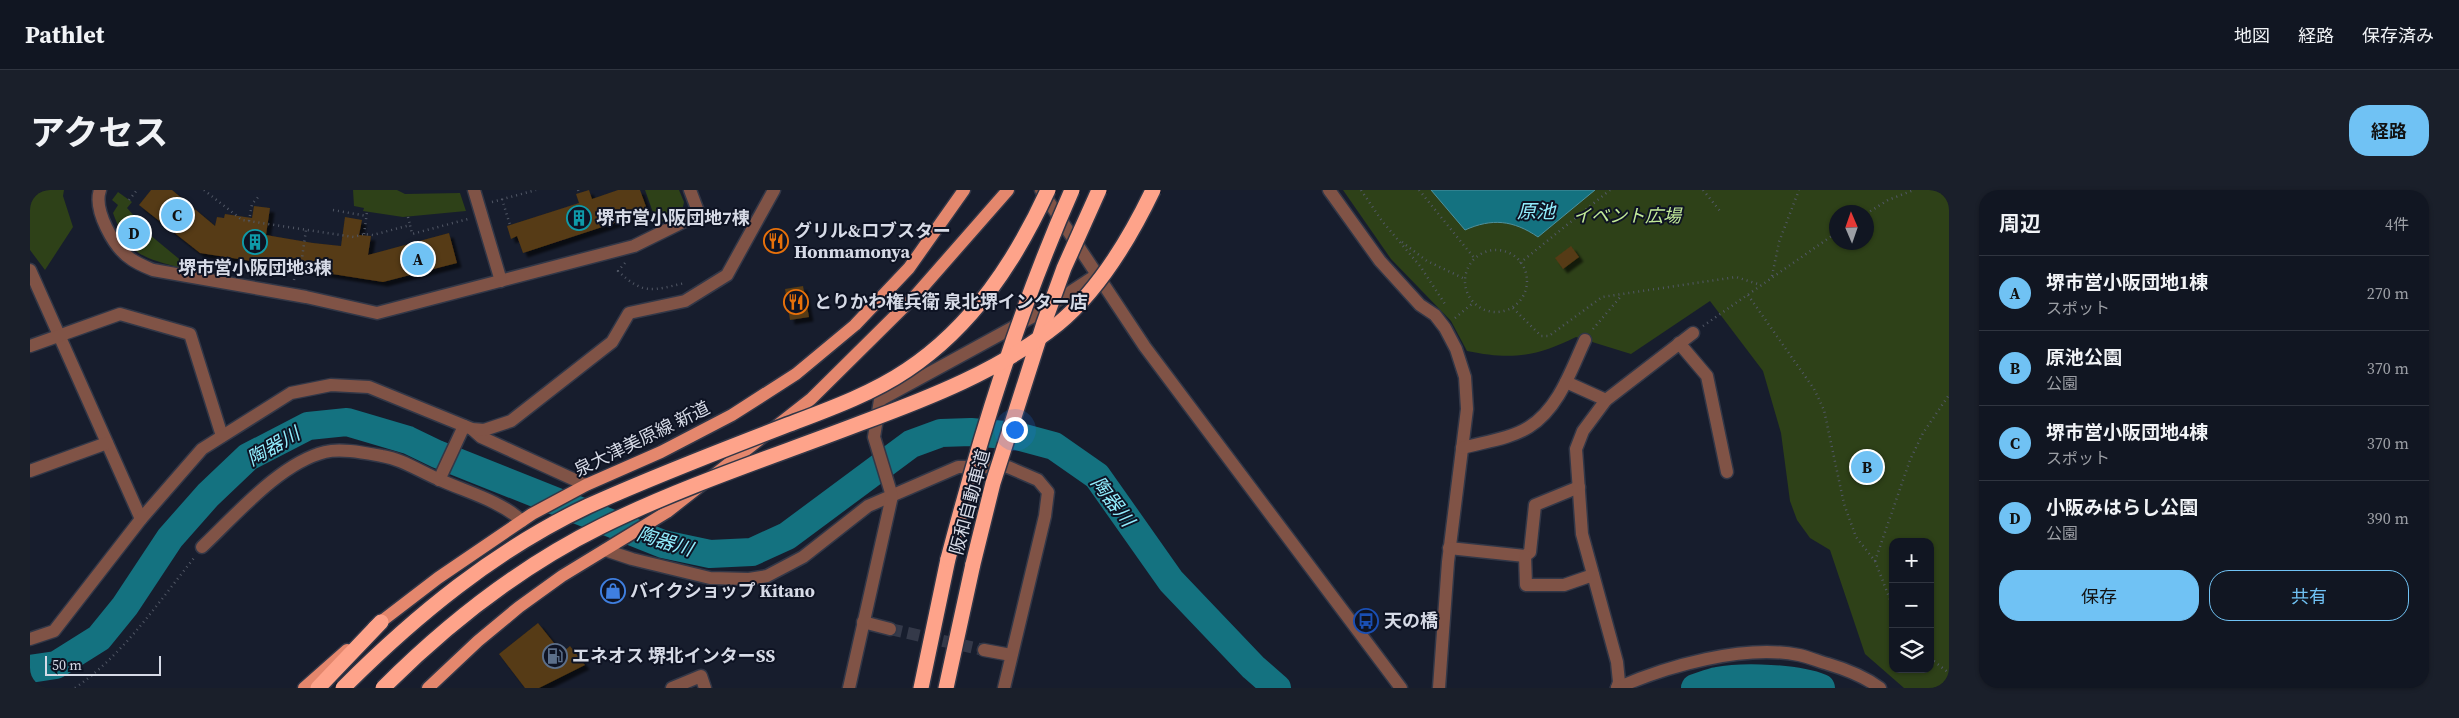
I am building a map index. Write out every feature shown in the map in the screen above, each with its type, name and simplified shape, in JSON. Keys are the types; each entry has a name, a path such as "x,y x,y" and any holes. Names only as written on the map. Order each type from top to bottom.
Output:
{"highway":[{"path":"343,688 420,616 497,559 541,532 586,507 635,485 820,412 864,393 907,370 944,341 978,307 1006,268 1032,224 1048,190"},
{"name":"阪和自動車道","path":"921,688 948,559 969,480 1013,336 1041,261 1072,190"},
{"name":"阪和自動車道","path":"946,688 993,483 1064,268 1099,190"},
{"path":"383,688 439,634 475,605 515,576 602,526 697,485 907,406 992,367 1026,347 1059,323 1084,299 1129,234 1154,190"},
{"path":"318,688 381,622"}],"main road":[{"name":"泉大津美原線 新道","path":"304,688 322,670 438,578 527,517 581,488 660,452 732,415 796,374 855,325 909,268 964,190"},
{"path":"428,688 478,641 519,607 667,512 811,399 915,296 1008,190"}],"street":[{"path":"100,190 100,210 112,239 130,259 153,270 306,297 377,313 634,246 699,214 690,190"},
{"path":"474,190 501,282"},
{"path":"468,428 484,430 511,421 612,342 629,313 685,301 727,275 774,190"},
{"path":"1041,190 1145,347 1401,688"},
{"path":"1329,190 1380,261 1420,305 1435,315 1445,328 1456,349 1465,377 1467,409 1449,548 1440,688"},
{"path":"30,270 141,519"},
{"path":"849,688 892,496 874,437 880,400 1032,317 1098,274"},
{"path":"30,346 120,314 190,334 222,436"},
{"path":"1617,688 1619,682 1617,662 1582,534 1576,449 1583,431 1606,400 1693,332"},
{"path":"1462,448 1498,439 1529,427 1547,409 1566,382 1584,340"},
{"path":"1679,343 1707,376 1727,472"},
{"path":"1566,382 1606,400"},
{"path":"30,639 54,631 141,519 202,449 291,393 330,385 369,387 468,428 481,437 581,488"},
{"path":"439,480 468,428"},
{"path":"30,472 107,443"},
{"path":"202,547 276,478 309,458 325,452 336,451 383,456 407,464 439,480 527,517"},
{"path":"609,548 632,559 710,578 749,579 767,576 803,557 868,506 958,467 1008,468 1038,480 1048,492 1045,516 1004,688"},
{"path":"1449,548 1525,556 1530,552 1534,505 1579,487"},
{"path":"1525,556 1526,585 1564,585 1593,575"},
{"path":"863,622 890,629"},
{"path":"984,650 1011,655"},
{"path":"1617,688 1649,674 1692,662 1746,654 1779,653 1799,655 1841,668 1880,688"},
{"path":"672,688 702,676 705,688"}],"path":[{"path":"129,200 137,190"},
{"path":"204,190 242,220 354,237 364,234 373,235 410,225"},
{"path":"408,217 412,234 480,211 502,199 536,190"},
{"path":"1361,190 1382,221 1420,266 1457,323"},
{"path":"1419,190 1475,259"},
{"path":"1520,263 1610,190"},
{"path":"1703,190 1720,211"},
{"path":"1772,276 1779,242 1799,190"},
{"path":"1874,209 1888,200 1914,190"},
{"path":"249,221 252,204 260,195"},
{"path":"502,199 510,225"},
{"path":"333,210 366,216"},
{"path":"364,234 368,212"},
{"path":"306,230 301,265 296,264 293,283 308,286 306,297"},
{"path":"1693,332 1829,238"},
{"path":"1398,239 1428,261 1465,279"},
{"path":"1499,251 1513,256 1520,263 1527,282 1520,301 1513,308 1492,312 1482,309 1473,303 1468,295 1465,279 1469,266 1475,259 1484,253 1499,251"},
{"path":"631,257 618,271 633,285 654,290 689,282"},
{"path":"1513,308 1541,336 1549,336 1602,297 1736,277 1761,285"},
{"path":"1584,340 1622,294"},
{"path":"1748,295 1814,389 1821,403 1830,431 1844,504 1856,537 1875,561 1889,597"},
{"path":"1454,318 1473,303"},
{"path":"1875,561 1910,460 1923,434 1949,395"},
{"path":"74,688 96,673 122,648 202,547"},
{"path":"1934,661 1949,673"}],"green space":[{"path":"30,190 64,190 63,196 73,227 45,270 30,250"},
{"path":"353,190 397,190 405,194 460,193 466,211 403,217 363,211 364,208 354,206"},
{"path":"645,190 679,190 684,202 682,212 657,224"},
{"name":"イベント広場","path":"1343,190 1949,190 1949,688 1904,688 1865,654 1830,550 1810,538 1797,520 1790,501 1781,433 1763,371 1710,301 1631,354 1576,337 1536,353 1510,356 1483,354 1467,351 1451,321 1391,259"},
{"path":"118,192 132,202 127,208 136,218 138,225 184,263 181,268 146,257 124,238 113,213 118,205 112,200"}],"water":[{"name":"原池","path":"1431,190 1595,190 1538,237 1529,231 1511,224 1493,222 1465,230"}],"building":[{"path":"151,190 172,190 215,226 217,217 224,218 225,214 252,218 254,206 270,208 266,235 313,243 341,246 345,217 362,220 359,235 371,236 368,255 449,233 457,263 383,282 200,253 139,205"},
{"name":"堺市営小阪団地7棟","path":"589,190 592,199 618,190 640,190 648,212 523,253 517,236 511,239 507,226 579,203 576,194"},
{"path":"1571,246 1579,257 1563,269 1555,258"},
{"path":"803,286 809,317 790,320 785,289"},
{"path":"538,623 562,653 570,646 585,665 539,688 525,688 499,654"}],"waterway":[{"name":"陶器川","path":"30,669 56,665 99,638 125,606 170,538 208,495 248,457 308,426 347,422 408,440 437,454 663,544 710,554 752,552 787,536 911,444 941,433 971,432 1017,436 1054,446 1097,476 1171,581 1253,667 1277,688"},
{"name":"陶器川","path":"1695,688 1728,679 1755,678 1785,680 1821,688"}],"tunnel":[{"path":"890,629 984,650"}],"place":[{"name":"堺市営小阪団地4棟","path":"177,215"},
{"name":"堺市営小阪団地7棟","path":"579,218"},
{"name":"小阪みはらし公園","path":"134,233"},
{"name":"グリル&ロブスター Honmamonya","path":"776,241"},
{"name":"堺市営小阪団地3棟","path":"255,242"},
{"name":"堺市営小阪団地1棟","path":"418,259"},
{"name":"とりかわ権兵衛 泉北堺インター店","path":"796,302"},
{"name":"原池公園","path":"1867,467"},
{"name":"バイクショップ Kitano","path":"613,591"},
{"name":"天の橋","path":"1366,621"},
{"name":"エネオス 堺北インターSS","path":"555,656"}]}
